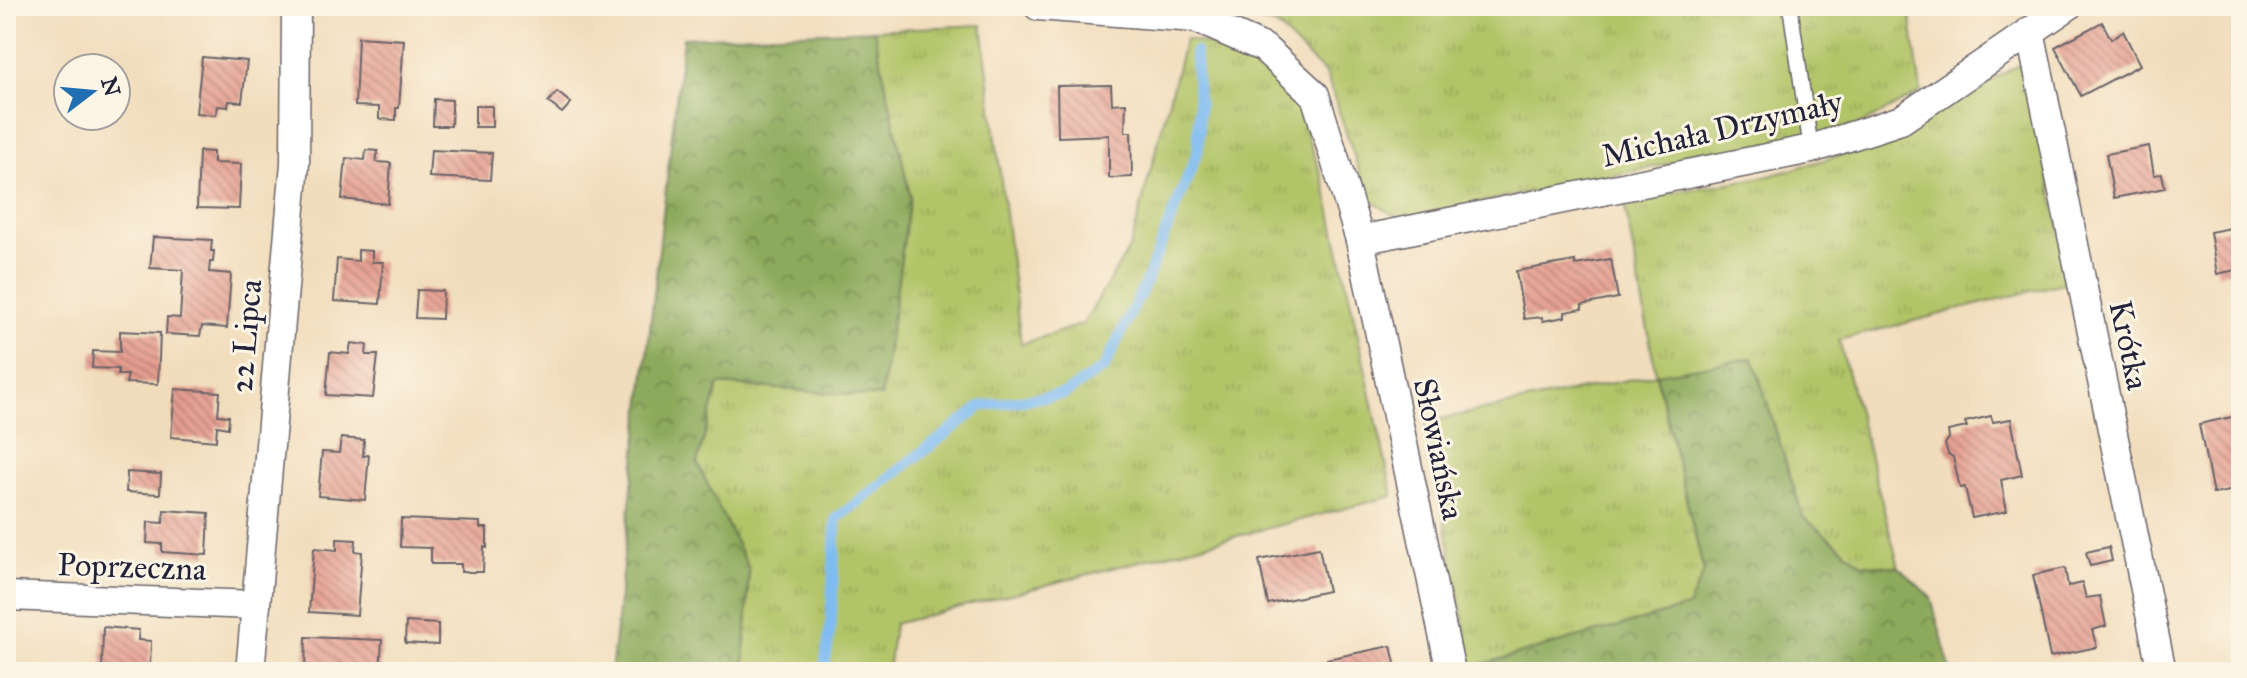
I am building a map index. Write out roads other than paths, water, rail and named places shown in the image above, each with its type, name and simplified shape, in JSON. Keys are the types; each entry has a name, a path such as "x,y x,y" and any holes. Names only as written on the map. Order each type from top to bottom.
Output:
{"street":[{"name":"22 Lipca","path":"250,672 295,163 296,6"},
{"name":"Słowiańska","path":"1038,6 1195,18 1264,48 1315,95 1360,240 1451,672"},
{"name":"Michała Drzymały","path":"1360,240 1811,149 1901,120 2068,6"},
{"name":"Krótka","path":"2030,31 2162,672"},
{"name":"Poprzeczna","path":"6,596 256,605"}],"lane":[{"path":"1790,6 1811,149"}],"waterway":[{"path":"824,672 831,622 836,519 982,406 1064,394 1104,368 1146,282 1198,151 1195,52"}]}
